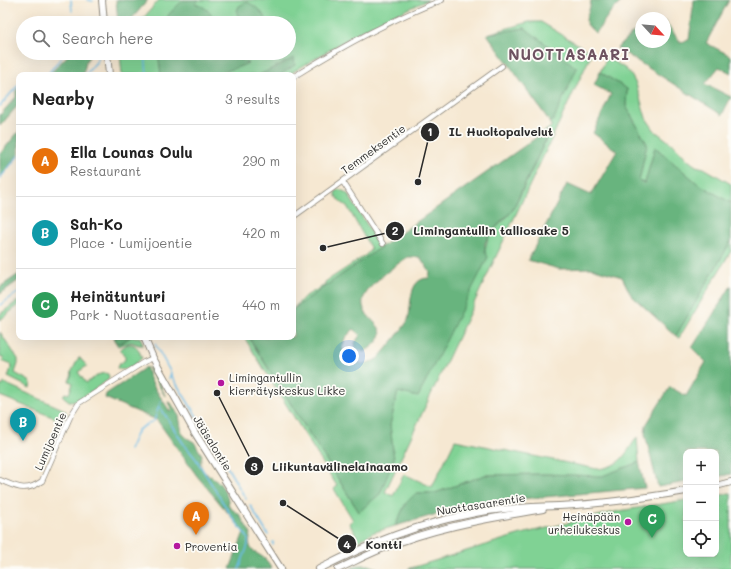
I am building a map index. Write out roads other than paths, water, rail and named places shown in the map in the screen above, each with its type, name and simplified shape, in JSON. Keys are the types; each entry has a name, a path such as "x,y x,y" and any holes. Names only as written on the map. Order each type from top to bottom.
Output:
{"street":[{"path":"102,0 103,16"},
{"path":"296,74 363,35 414,11 442,0"},
{"path":"108,60 109,72"},
{"name":"Temmeksentie","path":"296,216 502,66"},
{"path":"343,182 383,244"},
{"name":"Jääsalontie","path":"145,340 153,358 195,433 281,569"},
{"name":"Lumijoentie","path":"0,480 24,488 35,486 42,481 70,417 79,403 144,362 153,358"},
{"path":"719,485 731,482"},
{"name":"Nuottasaarentie","path":"319,569 378,541 434,522 502,509 560,506 626,500 683,491"},
{"name":"Nuottasaarentie","path":"338,569 375,551 438,530 560,506"},
{"name":"Jääsalontie","path":"272,556 277,569"}],"waterway":[{"path":"71,0 72,11"},
{"path":"87,0 93,1"},
{"path":"49,72 59,60"},
{"path":"88,72 97,60"},
{"path":"146,60 147,72"},
{"path":"0,106 16,87"},
{"path":"0,178 16,159"},
{"path":"0,305 16,294"},
{"path":"155,344 171,373 169,379"},
{"path":"171,375 201,423"},
{"path":"154,421 161,400"},
{"path":"160,407 183,443 196,459 230,514 248,538 248,545 239,569"},
{"path":"129,450 138,430 151,422"},
{"path":"205,431 223,460"},
{"path":"227,467 246,499"},
{"path":"250,505 268,535"}],"place":[{"name":"IL Huoltopalvelut","path":"418,182"},
{"name":"Limingantullin talliosake 5","path":"323,248"},
{"name":"Limingantullin kierrätyskeskus Likke","path":"221,383"},
{"name":"Liikuntavälinelainaamo","path":"217,393"},
{"name":"Sah-Ko","path":"23,441"},
{"name":"Kontti","path":"283,503"},
{"name":"Heinäpään urheilukeskus","path":"628,522"},
{"name":"Ella Lounas Oulu","path":"196,535"},
{"name":"Heinätunturi","path":"652,538"},
{"name":"Proventia","path":"177,546"}],"district":[{"name":"NUOTTASAARI","path":"569,54"}]}
